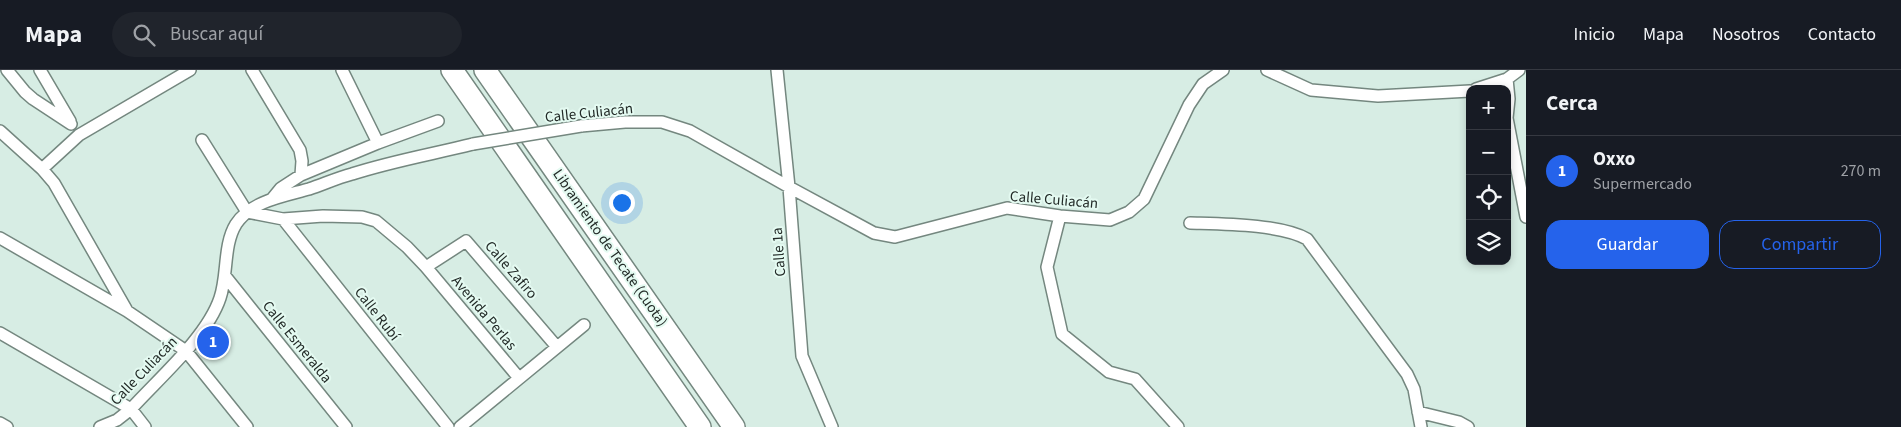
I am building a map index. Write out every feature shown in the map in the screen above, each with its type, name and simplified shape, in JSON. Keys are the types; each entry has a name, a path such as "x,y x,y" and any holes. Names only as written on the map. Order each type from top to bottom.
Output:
{"highway":[{"name":"Libramiento de Tecate (Cuota)","path":"452,70 700,427"},
{"name":"Libramiento de Tecate (Cuota)","path":"485,70 734,427"}],"street":[{"path":"7,70 33,99 71,124"},
{"path":"40,70 79,135"},
{"path":"42,169 79,135 190,70"},
{"path":"252,70 300,150 302,175"},
{"path":"342,70 378,142"},
{"name":"Calle 1a","path":"777,70 790,187 802,356 832,427"},
{"name":"Calle Culiacán","path":"100,427 117,420 131,409 204,330 220,298 225,276 229,240 235,226 247,212 272,199 362,171 473,144 581,126 625,122 662,122 702,136 874,233 896,237 1007,208 1060,216 1110,220 1129,212 1144,199 1189,105 1203,84 1223,70"},
{"path":"1266,70 1311,90 1378,96 1466,91"},
{"path":"1488,85 1507,79 1519,70"},
{"path":"1507,79 1509,99 1507,118 1526,217"},
{"path":"272,199 281,188 302,175 378,142 438,121"},
{"path":"0,131 42,169 57,189 127,311"},
{"path":"202,140 247,212 283,219 323,216 362,218 376,221 402,242 426,268"},
{"path":"1060,216 1047,268 1062,334 1109,372 1135,379 1178,427"},
{"name":"Calle Rubí","path":"283,219 448,427"},
{"path":"1190,223 1230,224 1297,233 1307,239 1407,374 1414,389 1421,427"},
{"path":"0,238 127,311 186,350 247,427"},
{"name":"Calle Zafiro","path":"426,268 466,241 557,346"},
{"name":"Avenida Perlas","path":"426,268 518,378"},
{"name":"Calle Esmeralda","path":"225,276 346,427"},
{"path":"460,427 584,325"},
{"path":"0,333 131,409 146,427"},
{"path":"1418,412 1459,422 1468,427"},
{"path":"0,423 7,427"}],"place":[{"name":"Oxxo","path":"213,342"}]}
